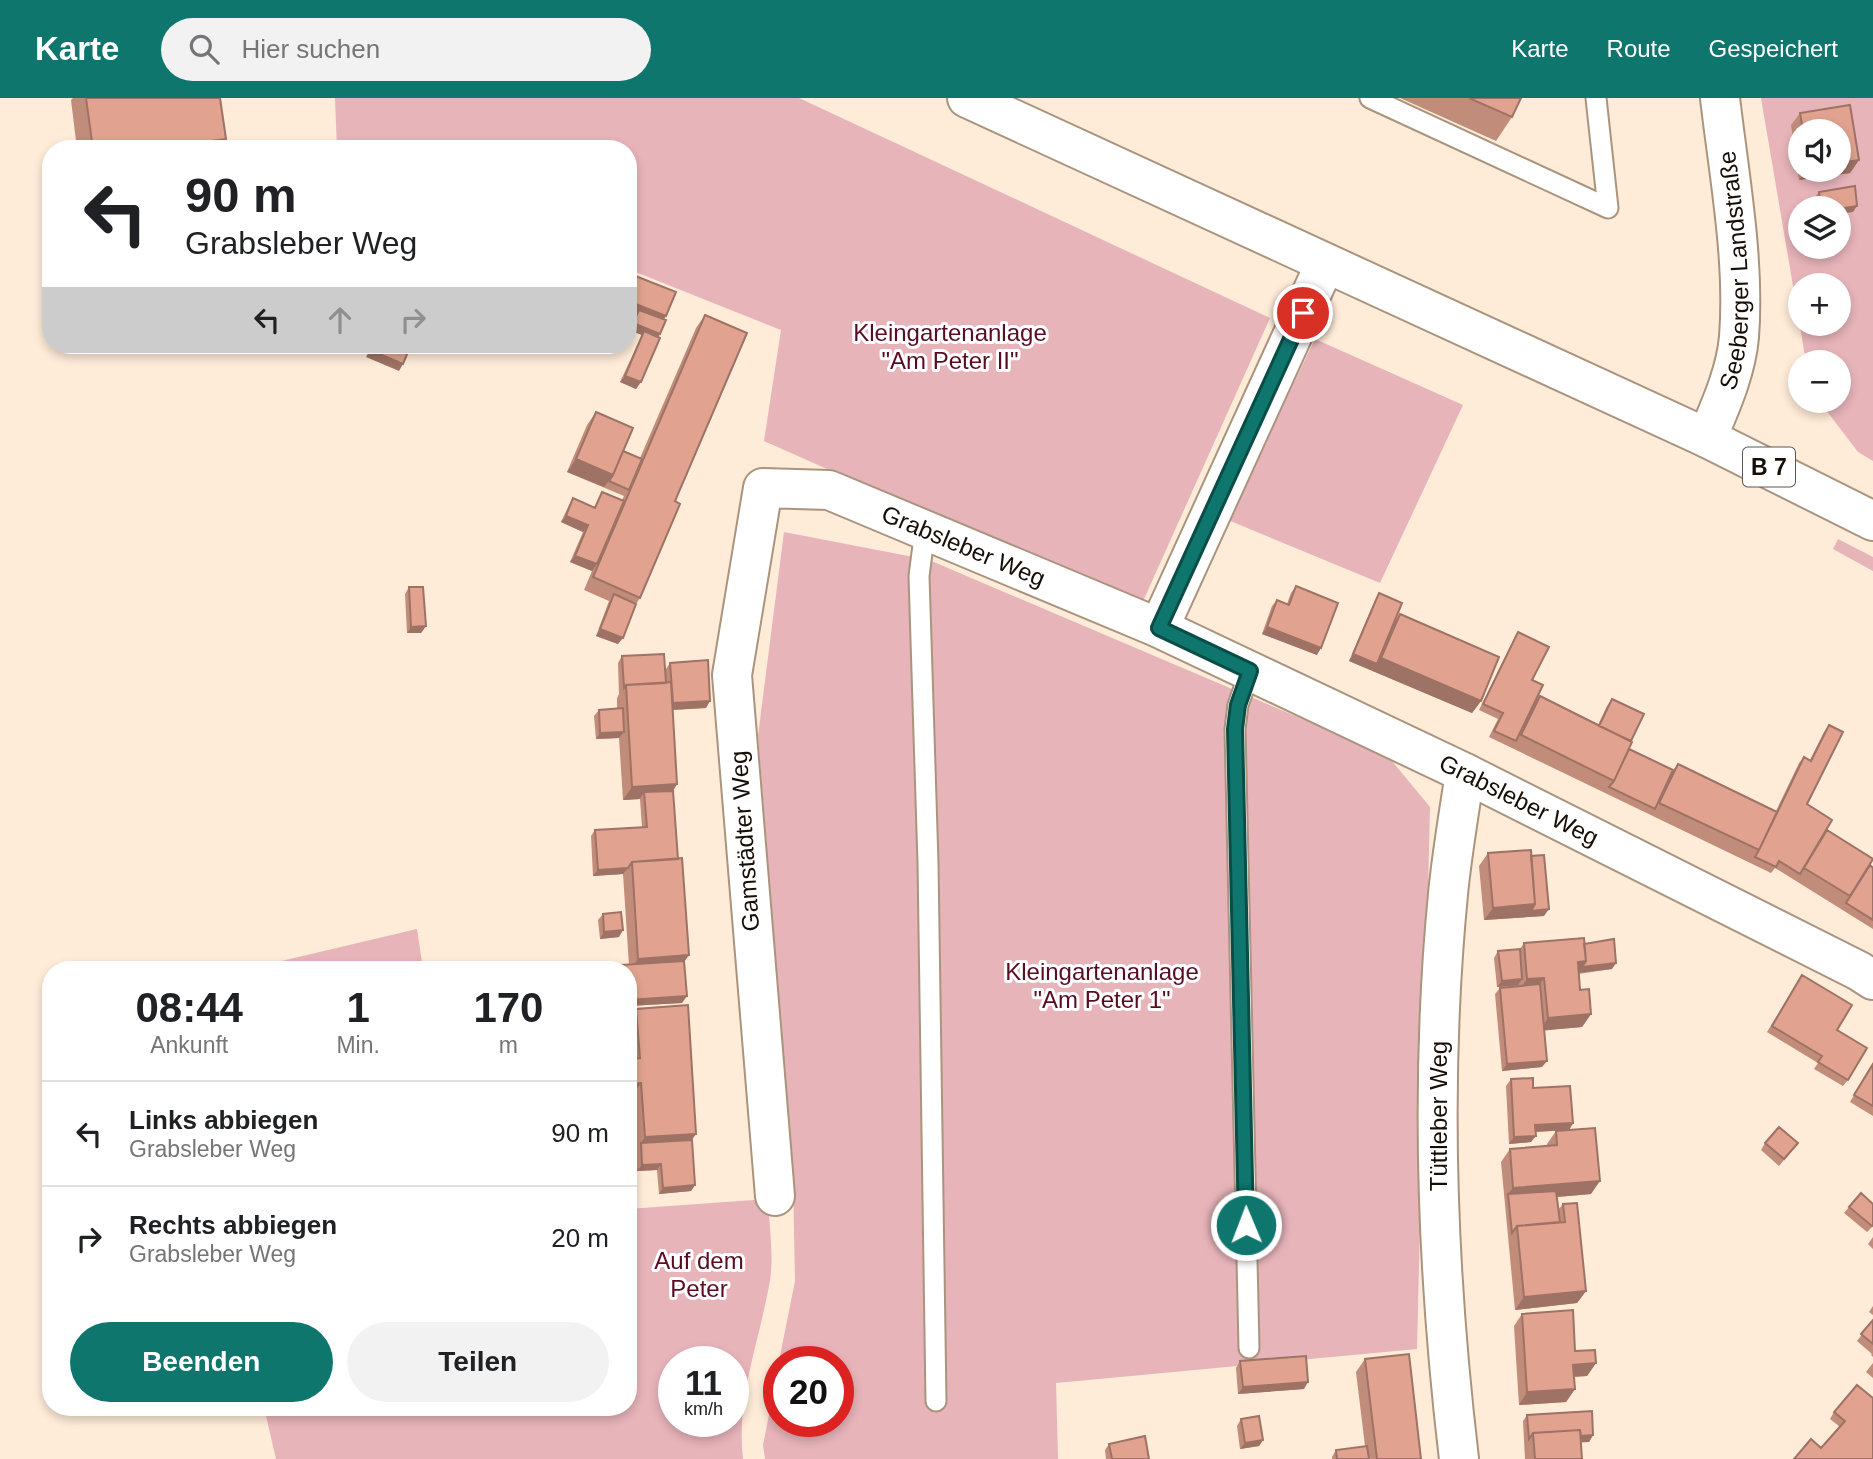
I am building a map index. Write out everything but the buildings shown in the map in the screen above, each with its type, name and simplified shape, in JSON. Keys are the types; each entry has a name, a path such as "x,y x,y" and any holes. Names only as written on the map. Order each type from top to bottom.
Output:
{"street":[{"name":"B 7","path":"967,98 1707,438 1873,521"},
{"name":"Seeberger Landstraße","path":"1707,438 1726,394 1739,339 1739,264 1720,98"},
{"path":"1159,628 1325,264"},
{"name":"Grabsleber Weg","path":"763,488 829,490 1159,628 1465,773 1847,964 1873,980"},
{"name":"Gamstädter Weg","path":"763,488 732,675 775,1196"},
{"name":"Tüttleber Weg","path":"1459,1459 1450,1384 1439,1203 1440,1053 1448,893 1465,773"}],"lane":[{"path":"1370,98 1608,208 1596,98"},
{"path":"925,530 919,576 928,863 936,1401"},
{"path":"1249,1348 1235,729 1238,705 1250,671"}],"green space":[{"name":"Kleingartenanlage \"Am Peter II\"","path":"335,98 799,98 1270,318 1140,608 764,441 781,330 637,273 637,140 337,140"},
{"path":"1761,98 1873,98 1873,461 1858,452 1828,413 1851,413 1851,350 1804,350 1802,336 1851,336 1851,273 1791,273 1788,259 1851,259 1851,196 1788,196 1788,256"},
{"path":"1315,339 1463,405 1380,583 1228,520"},
{"name":"Kleingartenanlage \"Am Peter 1\"","path":"784,532 929,560 1387,755 1430,807 1417,1349 1056,1383 1058,1459 765,1459 765,1437 854,1437 854,1346 782,1346 795,1281 793,1179 758,736"},
{"path":"1838,539 1873,557 1873,571 1833,549"},
{"path":"417,929 422,961 282,961"},
{"name":"Auf dem Peter","path":"768,1199 771,1271 749,1374 749,1346 658,1346 658,1437 742,1437 743,1459 276,1459 266,1416 637,1416 637,1208"}],"route":[{"path":"1246,1225 1235,729 1238,705 1250,671 1159,628 1303,313"}]}
